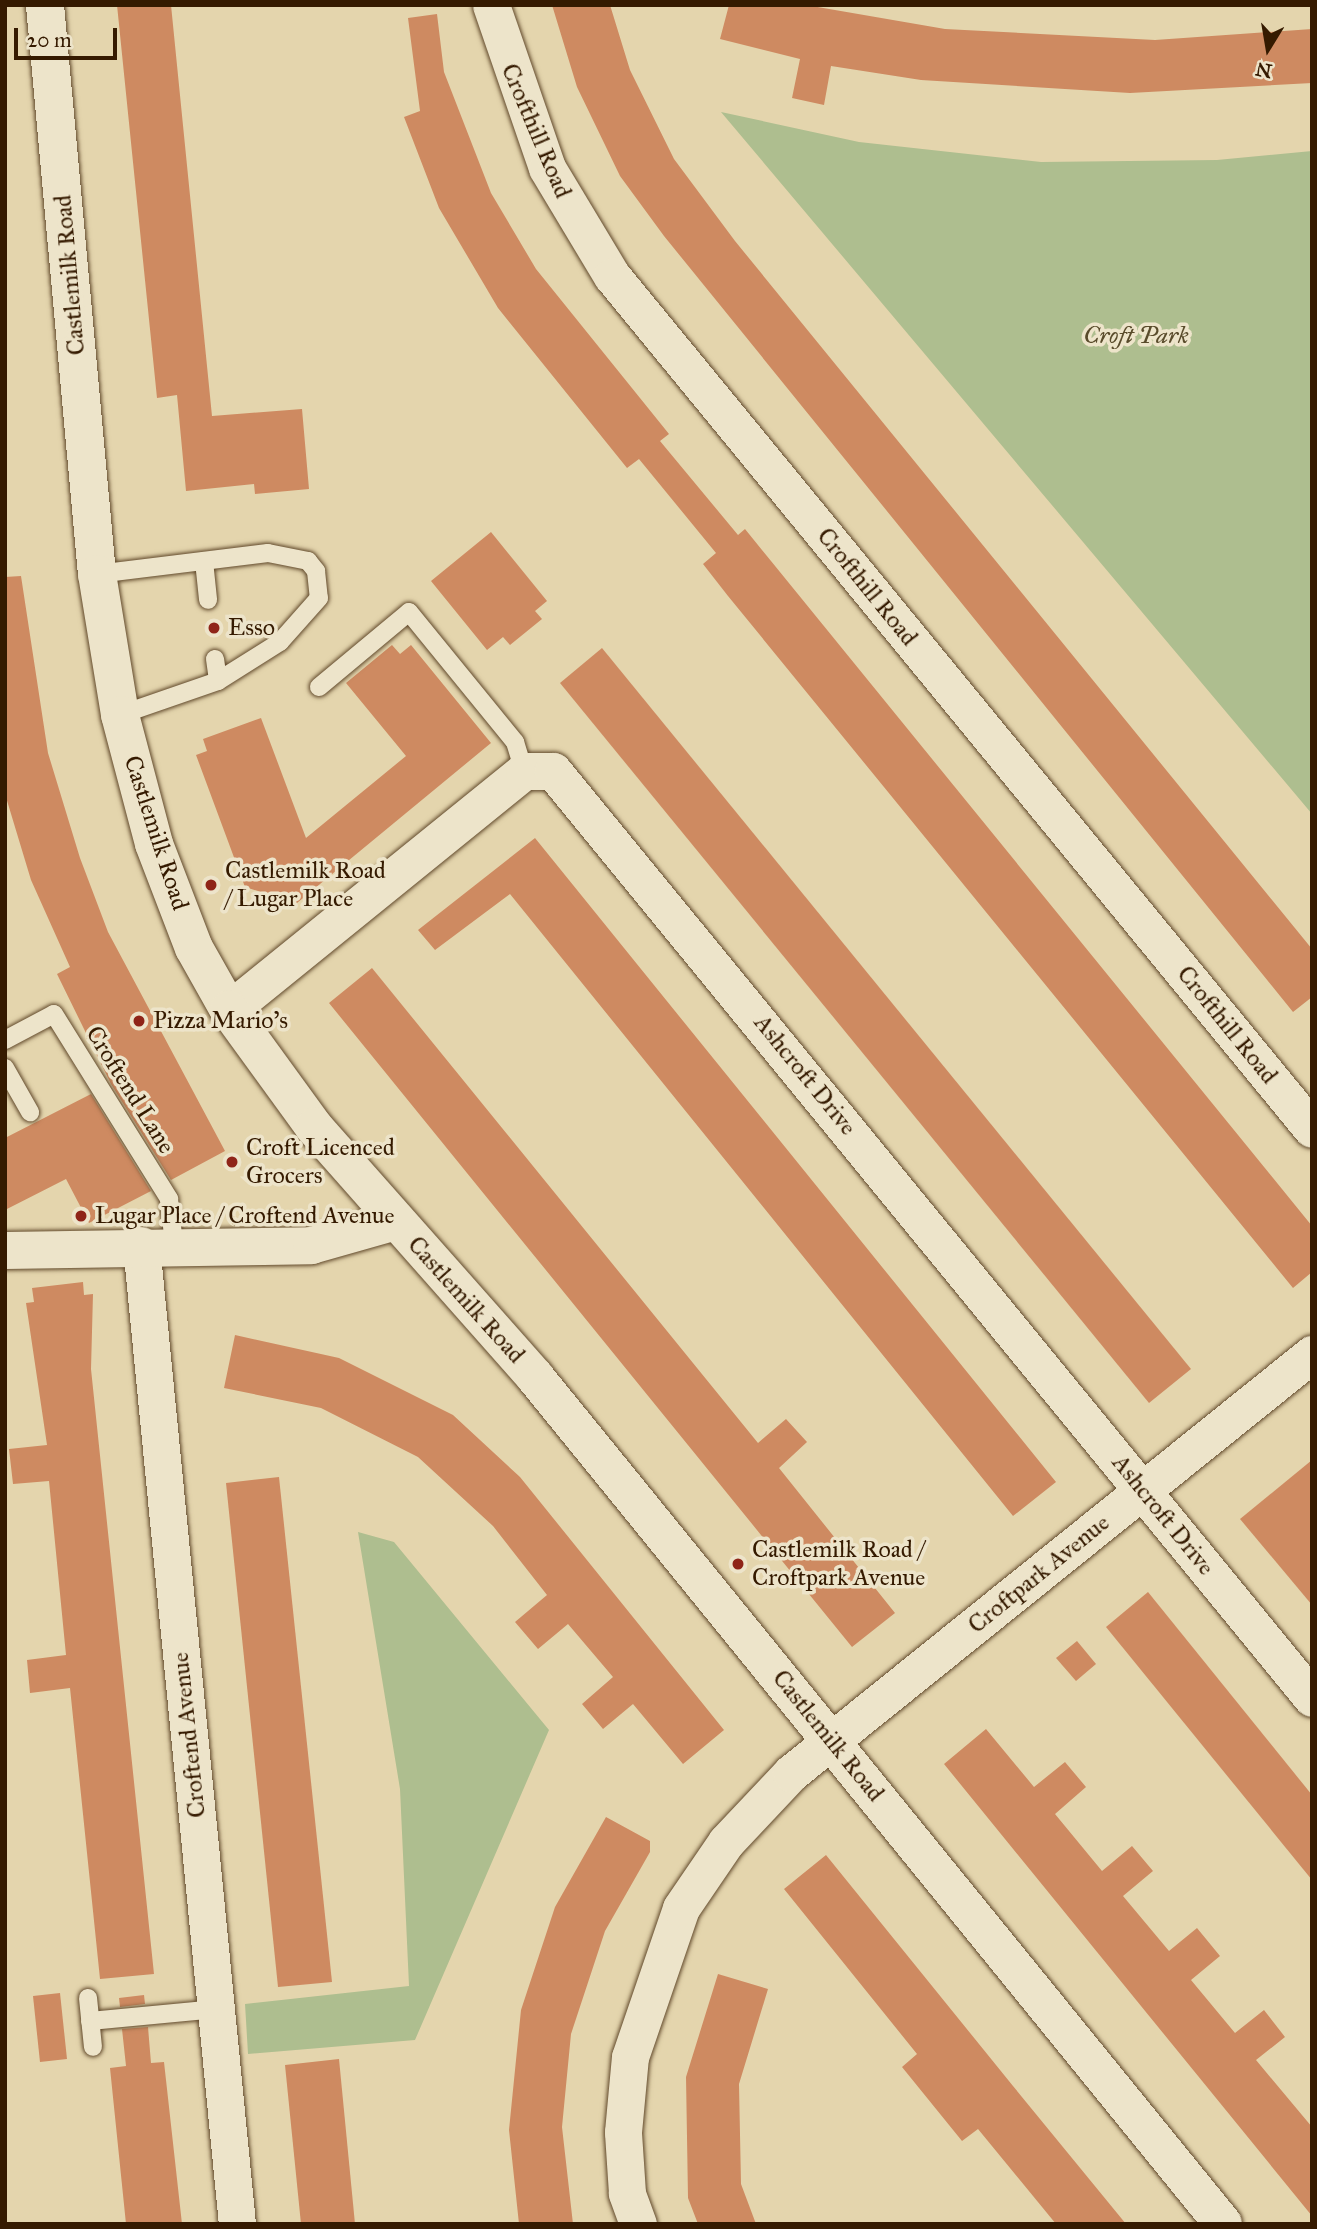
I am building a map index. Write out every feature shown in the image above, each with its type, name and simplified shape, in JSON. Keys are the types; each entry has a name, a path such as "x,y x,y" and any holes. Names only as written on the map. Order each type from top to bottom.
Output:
{"street":[{"name":"Castlemilk Road","path":"46,5 97,574 120,715 154,844 194,948 229,1010 314,1126 395,1222 535,1377 1223,2224"},
{"name":"Crofthill Road","path":"491,5 547,168 612,276 1312,1129"},
{"path":"229,1010 524,771"},
{"name":"Ashcroft Drive","path":"524,771 553,771 573,792 1312,1698"},
{"path":"5,1250 157,1245 311,1245 395,1222"},
{"name":"Croftend Avenue","path":"157,1245 216,2009 237,2224"},
{"name":"Croftpark Avenue","path":"638,2224 627,2193 624,2132 630,2057 681,1908 726,1842 831,1740 1312,1354"}],"lane":[{"path":"97,574 204,561 288,555 316,571 319,598 303,620 218,681 120,715"},
{"path":"204,561 208,600"},
{"path":"319,687 409,612 515,743 524,771"},
{"path":"215,659 218,681"},
{"name":"Croftend Lane","path":"5,1040 54,1014 169,1199 157,1245"},
{"path":"5,1068 30,1112"},
{"path":"88,1998 93,2048"},
{"path":"90,2021 216,2009"}],"green space":[{"name":"Croft Park","path":"721,112 859,142 1041,162 1217,160 1312,151 1312,814"},
{"path":"358,1532 394,1542 549,1730 415,2040 248,2054 245,2004 409,1986 400,1789"}],"building":[{"path":"117,5 171,5 212,416 302,409 309,489 255,494 254,484 186,491 177,395 157,398"},
{"path":"552,5 610,5 630,70 674,159 735,241 1312,949 1312,997 1293,1012 664,236 620,176 577,87"},
{"path":"729,5 806,5 945,29 1155,40 1312,29 1312,83 1130,93 921,80 831,66 824,105 792,98 800,59 720,39"},
{"path":"437,14 444,72 491,193 536,269 669,434 660,441 738,535 745,529 1312,1226 1312,1272 1293,1288 728,596 703,564 716,553 639,459 627,468 498,308 439,208 404,117 420,111 408,18"},
{"path":"491,532 547,601 535,611 542,619 510,645 503,637 487,650 431,581"},
{"path":"21,576 48,753 80,858 108,932 225,1151 171,1180 111,1084 57,974 70,967 31,880 5,794 5,577"},
{"path":"392,645 400,654 411,645 491,743 297,903 245,887 196,755 207,751 203,739 261,718 306,838 406,756 346,683"},
{"path":"602,648 1191,1369 1149,1403 560,683"},
{"path":"535,838 1056,1482 1013,1516 510,894 435,950 418,930"},
{"path":"372,968 758,1443 786,1419 807,1442 779,1468 895,1613 852,1647 329,1003"},
{"path":"91,1094 151,1191 89,1223 66,1179 5,1210 5,1138"},
{"path":"83,1282 84,1295 93,1294 91,1369 154,1974 100,1979 70,1688 30,1693 27,1660 66,1655 49,1481 13,1484 9,1449 47,1445 26,1303 34,1302 32,1288"},
{"path":"235,1335 339,1358 453,1415 520,1477 724,1730 683,1764 633,1704 603,1729 582,1704 613,1677 568,1624 538,1649 515,1622 547,1595 493,1526 418,1457 321,1408 224,1388"},
{"path":"1312,1460 1312,1605 1240,1519"},
{"path":"279,1477 332,1982 278,1987 226,1483"},
{"path":"1148,1592 1312,1795 1312,1880 1106,1627"},
{"path":"1077,1641 1096,1664 1076,1681 1056,1658"},
{"path":"986,1729 1034,1787 1065,1762 1086,1787 1055,1814 1102,1871 1132,1846 1153,1871 1123,1896 1169,1951 1197,1928 1220,1956 1191,1980 1235,2033 1264,2010 1285,2037 1256,2060 1312,2127 1312,2216 944,1764"},
{"path":"606,1817 650,1841 650,1852 605,1931 571,2034 562,2127 573,2224 519,2224 509,2130 521,2010 555,1907"},
{"path":"826,1855 1126,2224 1056,2224 978,2129 962,2141 902,2067 917,2054 784,1889"},
{"path":"718,1974 768,1989 739,2084 741,2184 756,2224 698,2224 688,2198 686,2077"},
{"path":"60,1993 67,2059 40,2062 33,1996"},
{"path":"144,1995 145,2004 120,2007 119,1998"},
{"path":"148,2027 151,2063 164,2062 182,2224 126,2224 110,2068 126,2066 122,2029"},
{"path":"339,2059 355,2224 301,2224 285,2065"}],"place":[{"name":"Esso","path":"214,628"},
{"name":"Castlemilk Road / Lugar Place","path":"211,885"},
{"name":"Pizza Mario's","path":"139,1021"},
{"name":"Croft Licenced Grocers","path":"232,1162"},
{"name":"Lugar Place / Croftend Avenue","path":"81,1216"},
{"name":"Castlemilk Road / Croftpark Avenue","path":"738,1564"}]}
